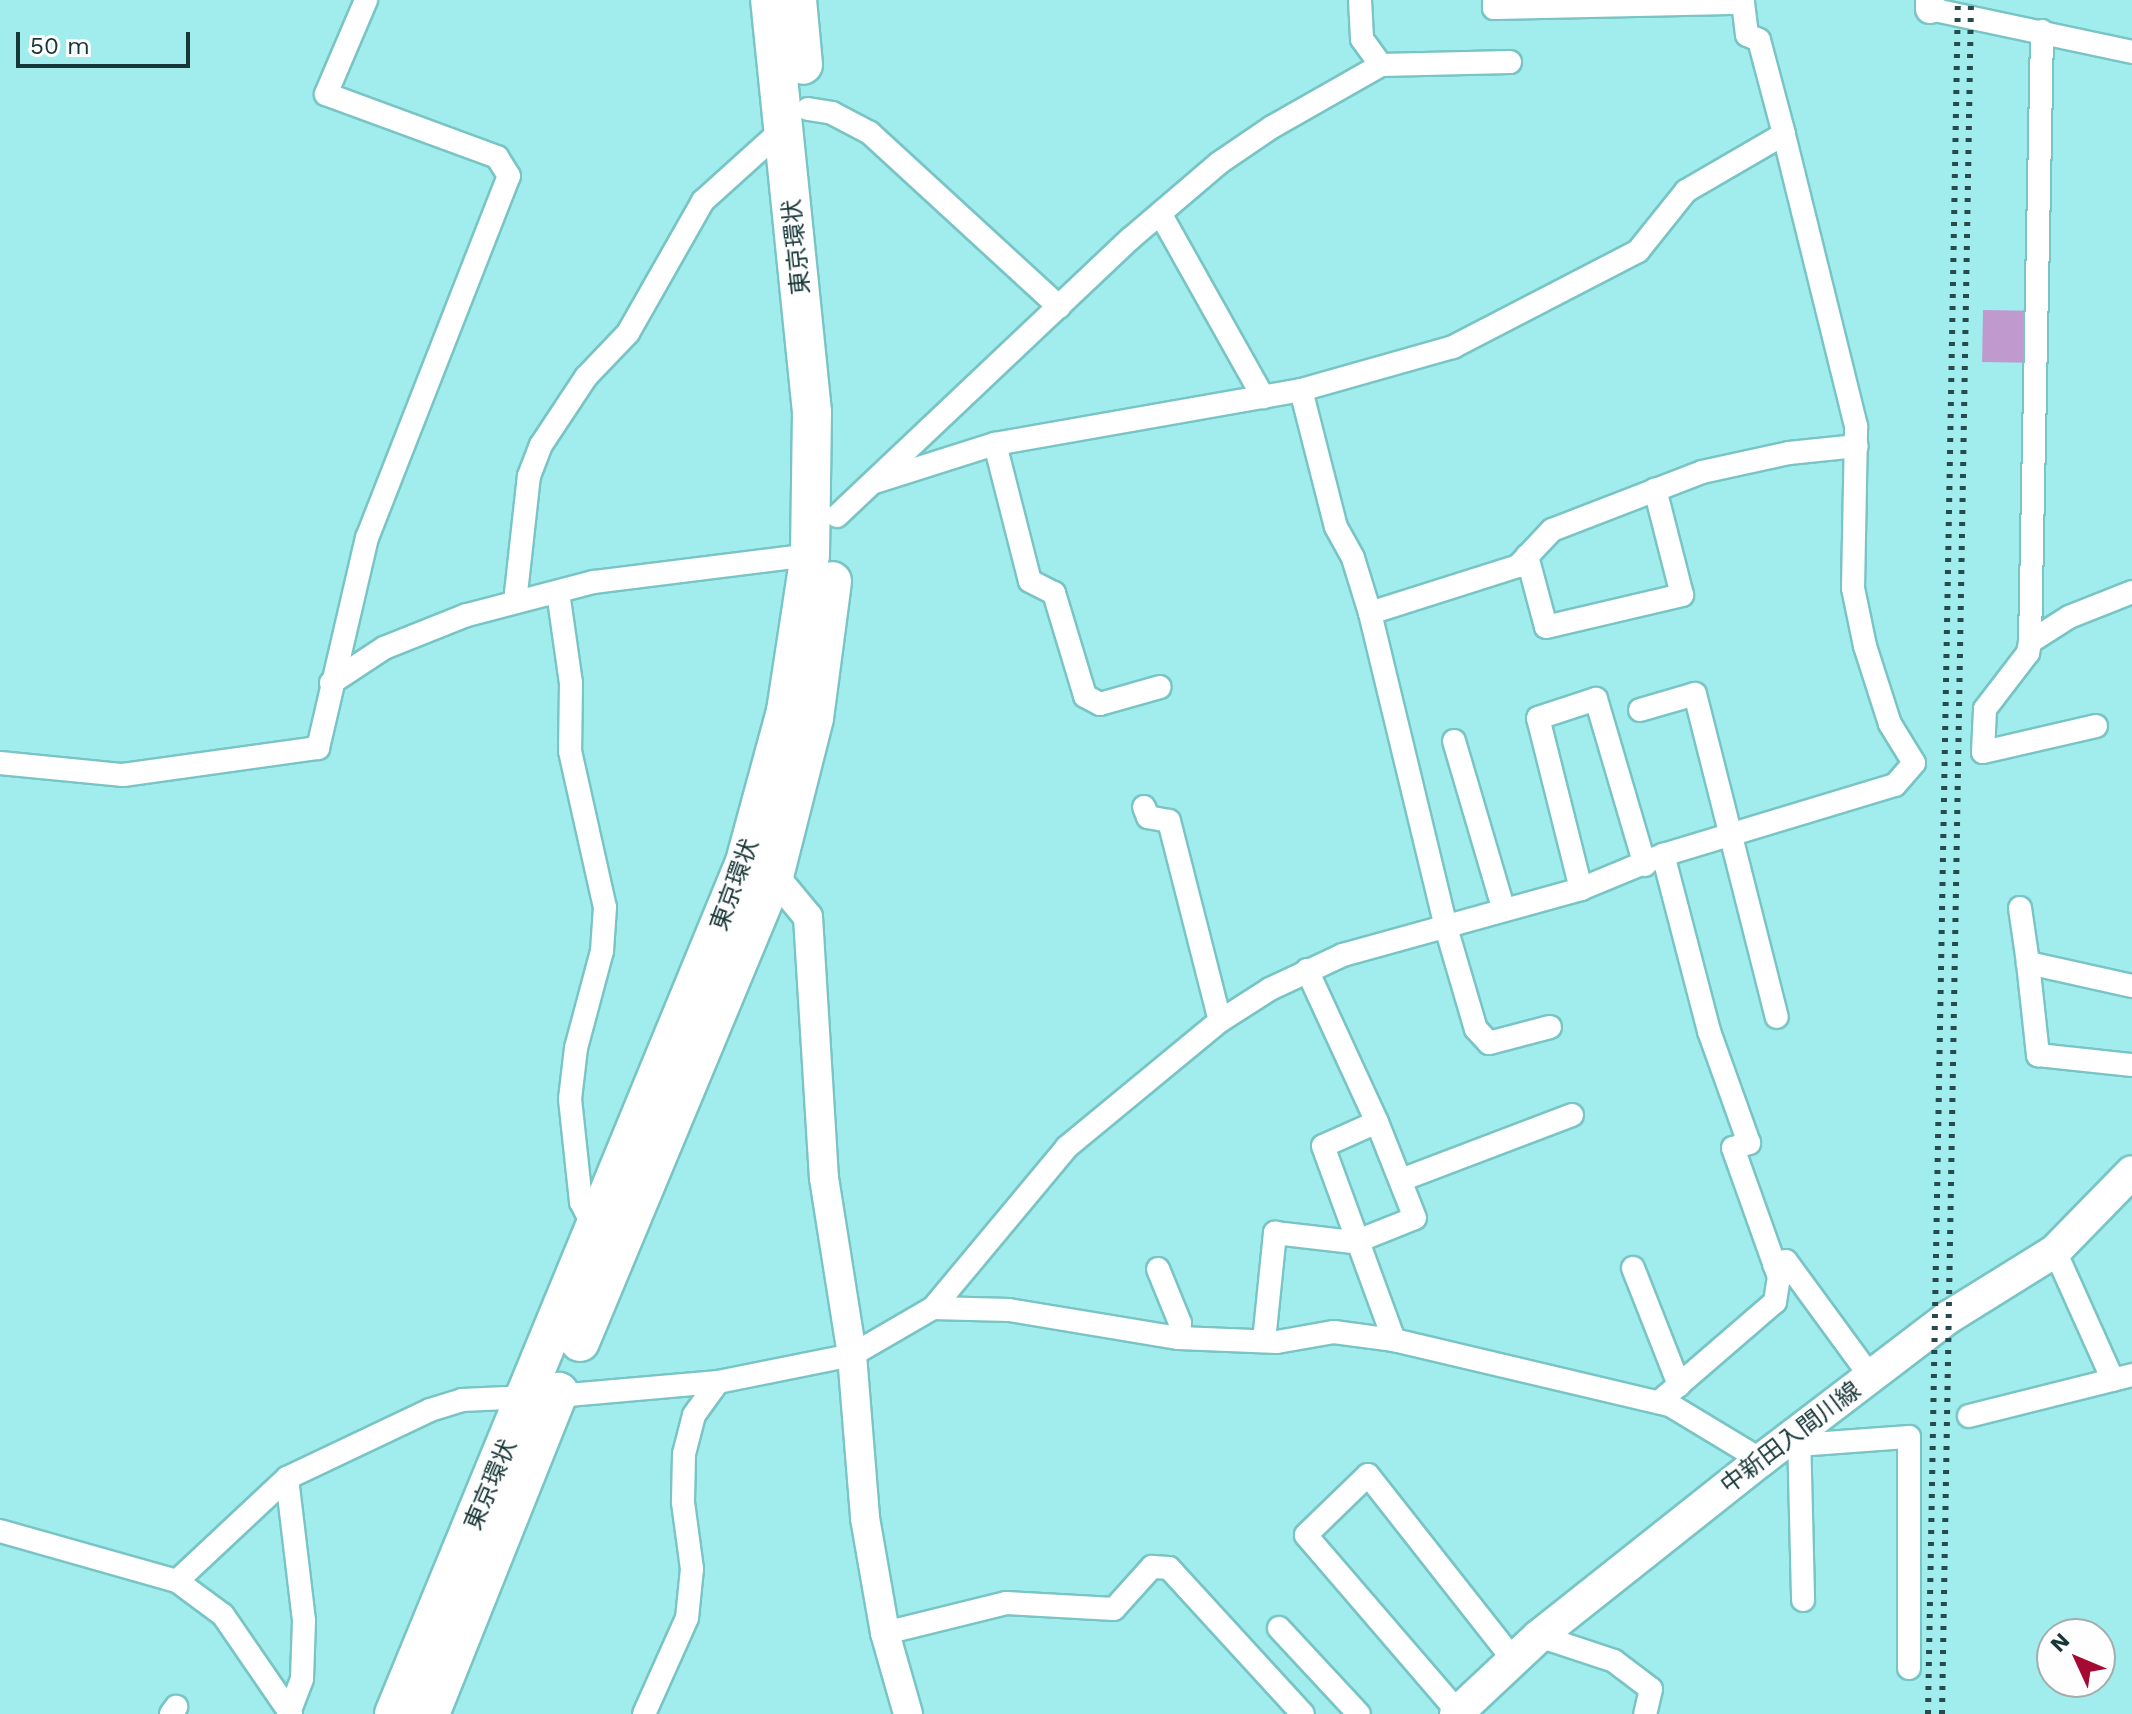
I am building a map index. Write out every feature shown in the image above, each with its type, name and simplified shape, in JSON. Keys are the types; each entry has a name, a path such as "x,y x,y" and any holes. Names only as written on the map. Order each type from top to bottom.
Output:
{"highway":[{"name":"東京環状","path":"394,1714 543,1397 760,869 814,718 837,516 831,352 797,118 770,0"},
{"name":"東京環状","path":"430,1714 543,1397 597,1232 760,869 810,555 812,412 797,118 797,0"}],"main road":[{"name":"中新田入間川線","path":"1457,1713 1539,1636 1761,1460 1799,1439 1871,1377 1949,1317 2055,1251 2132,1172"}],"street":[{"path":"0,763 123,775 318,748 367,538 509,176 497,157 326,94 366,0"},
{"path":"1360,0 1362,39 1381,65"},
{"path":"177,1581 287,1478 430,1410 462,1400 543,1397 718,1382 852,1355 933,1308 1067,1147 1220,1021 1307,970 1445,924 1581,889 1654,860 1895,785 1914,763 1890,724 1865,646 1853,588 1856,426 1759,40 1747,35 1743,2 1494,8 1494,0"},
{"path":"1930,5 1991,10 2042,31 2132,52"},
{"path":"2042,31 2030,642 2028,653 1985,709 1983,752 2096,726"},
{"path":"837,516 1059,307 1219,163 1272,127 1381,65 1510,62"},
{"path":"515,602 529,476 541,445 586,377 628,333 703,201 797,118 832,113 870,133 1059,307"},
{"path":"875,482 995,444 1301,390 1453,347 1638,251 1686,191 1784,134"},
{"path":"1161,215 1263,397"},
{"path":"1301,390 1336,527 1353,558 1370,613 1445,924 1476,1029 1489,1043 1550,1027"},
{"path":"995,444 1030,581 1054,593 1085,696 1100,704 1160,687"},
{"path":"1370,613 1518,566 1552,530 1702,472 1775,456 1857,446"},
{"path":"1527,556 1546,627 1682,595 1655,489"},
{"path":"331,683 384,648 515,602 594,582 810,555"},
{"path":"558,592 571,683 570,751 605,907 602,951 576,1048 570,1099 581,1202 597,1232"},
{"path":"2030,642 2069,617 2132,592"},
{"path":"1640,710 1695,694 1777,1017"},
{"path":"1581,889 1538,718 1596,699 1749,1143 1733,1148 1779,1277 1775,1302 1659,1402"},
{"path":"1454,741 1503,908"},
{"path":"1144,807 1148,817 1169,821 1220,1021"},
{"path":"760,869 808,917 824,1178 852,1355 863,1503 885,1633 908,1714"},
{"path":"2020,908 2038,1055 2132,1065"},
{"path":"2028,963 2132,986"},
{"path":"1264,1341 1275,1233 1361,1242 1415,1218 1377,1122 1307,970"},
{"path":"1401,1180 1572,1115"},
{"path":"1377,1122 1323,1146 1361,1242 1394,1340"},
{"path":"1969,1416 2122,1378 2055,1251"},
{"path":"1774,1264 1786,1261 1871,1377"},
{"path":"1633,1268 1679,1385"},
{"path":"1158,1269 1180,1323 1179,1338"},
{"path":"933,1308 1009,1310 1179,1338 1264,1341 1334,1332 1394,1340 1659,1402 1710,1426 1761,1460"},
{"path":"644,1714 687,1618 692,1569 682,1488 684,1454 694,1415 718,1382"},
{"path":"1803,1600 1799,1439 1909,1437 1909,1668"},
{"path":"1457,1713 1306,1535 1368,1475 1513,1659"},
{"path":"287,1478 304,1621 302,1679 290,1713"},
{"path":"0,1531 177,1581 223,1615 290,1713"},
{"path":"885,1633 1006,1603 1114,1609 1152,1567 1169,1568 1303,1714"},
{"path":"1279,1628 1359,1714"},
{"path":"1539,1636 1614,1661 1651,1689 1645,1714"}],"shaded area":[{"path":"1983,310 2029,311 2028,363 1982,362"}],"railway":[{"path":"1928,1714 1958,0"},
{"path":"1942,1714 1971,0"}]}
